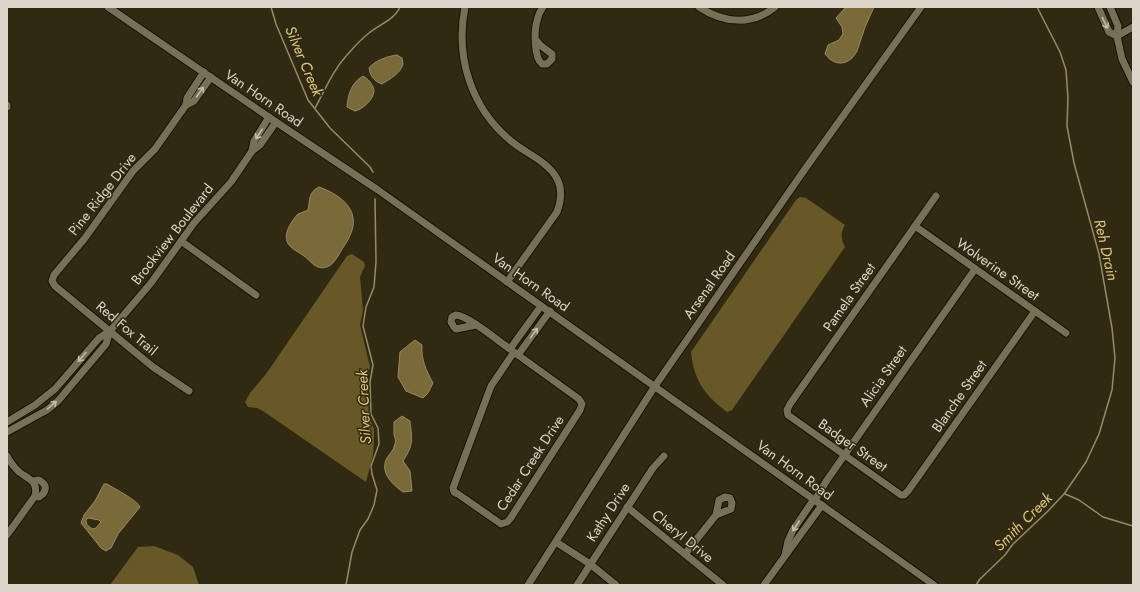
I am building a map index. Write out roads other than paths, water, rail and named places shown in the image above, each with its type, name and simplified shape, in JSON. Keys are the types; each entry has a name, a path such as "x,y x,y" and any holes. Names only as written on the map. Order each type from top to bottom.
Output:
{"street":[{"name":"Van Horn Road","path":"108,7 378,190 934,585"},
{"path":"465,7 462,30 463,54 468,76 476,98 500,131 550,170 558,180 561,191 557,212 507,282"},
{"path":"536,40 535,30 537,20 543,7"},
{"path":"699,7 708,13 719,17 736,20 757,17 775,7"},
{"path":"910,7 919,9"},
{"path":"1098,7 1109,32 1117,36"},
{"path":"1110,7 1118,26 1117,36 1122,59 1133,82"},
{"name":"Arsenal Road","path":"528,585 655,386 805,169 919,9"},
{"path":"1117,36 1133,27"},
{"name":"Pine Ridge Drive","path":"52,280 54,275 85,238 133,171 155,149 186,105 187,98 204,72"},
{"name":"Pine Ridge Drive","path":"186,105 194,101 211,77"},
{"name":"Brookview Boulevard","path":"7,422 32,407 56,389 99,338 110,331 151,283 194,223 231,182 252,151 254,141 269,117"},
{"name":"Brookview Boulevard","path":"252,151 260,146 276,122"},
{"name":"Pamela Street","path":"788,413 787,410 790,404 936,196"},
{"name":"Wolverine Street","path":"915,226 1066,333"},
{"path":"181,241 256,295"},
{"name":"Alicia Street","path":"785,556 788,541 793,530 975,269"},
{"name":"Red Fox Trail","path":"52,280 55,286 153,367 189,391"},
{"path":"514,352 541,306"},
{"path":"514,352 550,311"},
{"name":"Blanche Street","path":"904,495 1035,311"},
{"path":"476,325 514,352"},
{"name":"Brookview Boulevard","path":"7,432 47,410 67,391 106,344 110,331"},
{"name":"Cedar Creek Drive","path":"514,352 579,399 582,404 580,410 510,519 501,524 454,492 453,488 491,386 514,352"},
{"path":"32,407 37,416"},
{"name":"Badger Street","path":"788,413 792,418 844,455 901,495 904,495"},
{"path":"7,456 11,463 20,472 33,481 36,493 7,535"},
{"name":"Kathy Drive","path":"577,585 653,468 664,456"},
{"name":"Alicia Street","path":"764,585 795,545 822,505"},
{"name":"Cheryl Drive","path":"627,507 723,585"},
{"path":"685,554 716,515"},
{"path":"556,542 590,564 616,585"}],"waterway":[{"name":"Silver Creek","path":"271,7 276,24 308,100 330,128 370,167 373,172"},
{"path":"315,108 333,74 342,61 363,38 391,18 400,7"},
{"name":"Reh Drain","path":"976,585 980,579 1005,555 1013,544 1064,494 1086,462 1099,434 1112,390 1115,358 1112,328 1099,254 1074,163 1067,126 1068,98 1066,70 1060,52 1037,7"},
{"name":"Silver Creek","path":"346,585 352,552 360,530 368,519 374,505 377,490 371,466 379,444 378,428 371,414 370,382 373,365 363,326 366,307 374,287 376,262 375,199"},
{"name":"Smith Creek","path":"1065,494 1079,500 1103,517 1133,526"}]}
